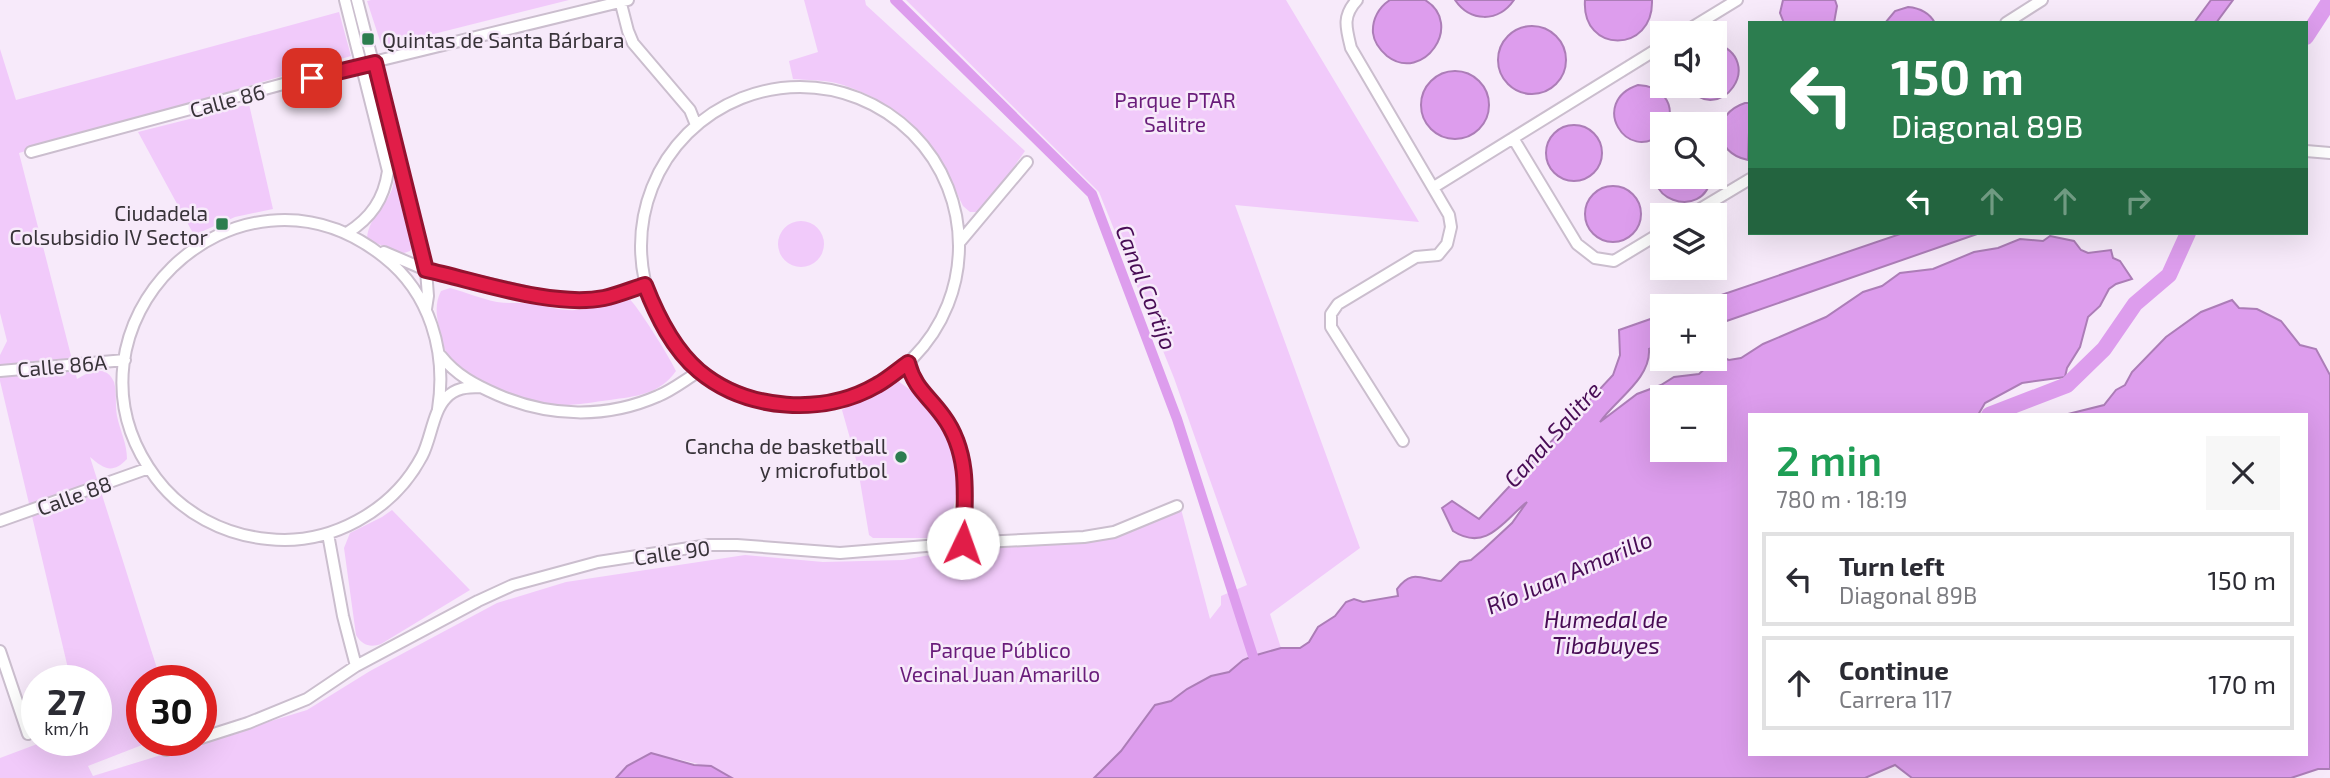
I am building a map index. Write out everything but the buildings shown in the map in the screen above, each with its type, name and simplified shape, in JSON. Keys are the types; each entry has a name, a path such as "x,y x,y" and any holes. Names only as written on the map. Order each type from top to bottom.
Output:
{"street":[{"path":"345,0 388,171 382,198 373,213 347,233"},
{"path":"357,0 426,270 426,309"},
{"path":"1357,0 1347,12 1345,22 1351,48 1450,215 1451,227 1447,244 1442,251 1434,256 1416,257 1338,304 1331,314 1331,327 1403,441"},
{"path":"1703,21 1737,0"},
{"path":"2009,21 2042,0"},
{"path":"623,1 633,43 690,110 696,125"},
{"name":"Calle 86","path":"31,152 363,65 623,1"},
{"path":"1434,187 1650,53"},
{"path":"793,86 829,89 863,99 894,117 918,139 937,164 952,202 959,243 956,276 946,309 930,338 908,363 877,386 842,400 805,406 755,399 732,391 700,371 681,351 666,330 645,285 641,250 645,215 655,182 672,151 696,125 725,105 758,92 793,86"},
{"path":"1513,138 1577,244 1595,258 1614,261 1650,239"},
{"path":"2308,151 2330,153"},
{"path":"959,243 1027,162"},
{"path":"1710,203 1748,180"},
{"path":"371,246 391,262 408,281 426,309 435,334 442,373 438,409 422,456 400,486 373,512 328,534 278,540 247,536 227,531 191,512 175,499 149,468 137,447 129,424 123,382 125,360 135,320 144,301 162,276 184,255 212,237 237,227 276,220 316,223 347,233 426,270 544,296 577,300 603,298 645,285"},
{"path":"408,281 414,274 426,270"},
{"path":"440,355 457,373 480,387 522,406 568,414 615,410 660,396 700,371"},
{"name":"Calle 86A","path":"0,371 125,360"},
{"path":"908,363 913,382 944,417 960,451 965,484 963,543"},
{"path":"438,409 445,398 455,390 480,387"},
{"name":"Calle 88","path":"0,521 149,468"},
{"name":"Calle 90","path":"217,733 307,699 356,666 513,585 598,562 709,545 841,553 1084,537 1114,532 1177,506"},
{"path":"328,534 343,616 356,666"},
{"path":"0,651 21,714"}],"green space":[{"path":"569,0 382,47 367,1"},
{"path":"804,0 865,0 866,5 1025,151 996,192 977,212 970,212 963,206 939,158 919,133 894,111 852,88 831,82 793,79 789,61 818,52"},
{"path":"906,0 1286,0 1419,222 1235,205 1360,548 1270,614 1281,648 1243,660 1229,672 1211,676 1171,701 1155,705 1121,751 1094,778 732,778 688,762 649,756 635,761 617,778 0,778 0,758 21,750 21,756 112,756 112,665 67,665 0,381 0,355 7,341 0,313 0,49 16,100 339,12 351,56 19,153 77,379 91,372 102,371 111,376 114,382 117,416 127,459 117,467 108,468 90,457 156,665 126,665 126,751 88,766 93,776 158,756 217,756 217,738 307,710 370,671 497,603 566,582 745,555 823,562 903,560 978,546 1138,528 1181,509 1210,619 1221,605 1221,596 1247,585 1174,378 1099,192"},
{"path":"249,104 273,209 235,217 194,235 138,132"},
{"path":"400,176 415,244 410,251 401,254 367,239 372,222 390,194 394,177"},
{"path":"801,221 810,222 817,228 823,235 823,253 817,260 810,266 801,267 792,266 785,260 779,253 778,244 779,235 785,228 792,222"},
{"path":"450,288 497,302 529,303 566,310 582,310 630,300 654,333 676,371 655,390 610,400 556,405 512,395 467,373 445,350 437,304 441,291"},
{"path":"894,378 933,410 950,439 957,474 956,492 947,525 937,538 873,538 869,535 857,463 842,410"},
{"path":"392,510 470,590 381,644 370,646 356,635 344,548 350,533"}],"water":[{"path":"1390,0 1425,0 1436,10 1441,23 1440,36 1425,57 1414,62 1401,63 1387,56 1378,46 1373,33 1375,18"},
{"path":"1455,0 1514,0 1500,13 1484,17 1468,13"},
{"path":"1585,0 1652,0 1650,18 1642,30 1631,38 1605,38 1594,30 1587,18"},
{"path":"1783,0 1835,0 1837,6 1834,21 1783,21 1780,13"},
{"path":"2211,0 2233,0 2217,21 2195,21"},
{"path":"1908,7 1916,8 1924,11 1934,21 1887,21 1895,11"},
{"path":"1532,26 1545,29 1556,36 1563,47 1566,60 1563,73 1556,84 1545,91 1532,94 1519,91 1508,84 1501,73 1498,60 1501,47 1508,36 1519,29"},
{"path":"1727,49 1738,63 1738,75 1727,93"},
{"path":"1455,71 1468,74 1479,81 1486,92 1489,105 1486,118 1479,129 1468,136 1455,139 1442,136 1431,129 1424,118 1421,105 1424,92 1431,81 1442,74"},
{"path":"1638,85 1646,86 1650,87 1650,98 1665,98 1668,102 1670,112 1650,112 1649,141 1636,141 1626,136 1618,127 1614,116 1616,104 1623,93"},
{"path":"1748,103 1748,160 1736,156 1727,148 1727,115 1734,108"},
{"path":"1568,125 1580,125 1590,129 1598,137 1602,153 1598,169 1590,177 1580,181 1568,181 1558,177 1550,169 1546,159 1546,147 1550,137 1558,129"},
{"path":"1607,186 1619,186 1629,190 1637,198 1641,214 1637,230 1629,238 1619,242 1607,242 1597,238 1589,230 1585,220 1585,208 1589,198 1597,190"},
{"path":"1660,189 1707,189 1697,199 1685,202 1673,200"},
{"path":"1897,235 1974,235 1727,321 1727,294 1724,294"},
{"name":"Humedal de Tibabuyes","path":"2050,236 2074,241 2081,250 2088,253 2111,250 2113,258 2120,261 2132,279 2109,289 2100,306 2088,317 2080,347 2067,368 2065,377 2022,383 1985,403 1979,413 1748,413 1748,756 2308,756 2308,413 2072,413 2104,405 2166,337 2201,312 2232,300 2239,308 2257,309 2281,321 2300,345 2316,349 2330,375 2330,769 2318,769 2291,778 1912,778 1895,765 1865,778 1094,778 1121,751 1155,705 1171,701 1211,676 1229,672 1243,660 1253,656 1281,648 1300,648 1309,642 1318,627 1335,616 1346,602 1398,596 1397,589 1412,577 1441,581 1460,562 1471,560 1484,549 1512,523 1527,502 1494,531 1476,538 1465,537 1453,531 1442,508 1452,501 1479,519 1613,375 1620,355 1619,330 1650,319 1648,360 1631,389 1600,422 1637,394 1650,389 1650,462 1727,462 1727,385 1661,385 1674,377 1699,374 1702,371 1727,371 1727,359 1741,358 1763,344 1826,317 1863,292 1882,286 1900,273 1933,269 1974,252 1998,248 2020,239 2043,241"},
{"path":"651,753 694,765 711,766 732,778 616,778 627,766"}],"waterway":[{"name":"Canal Cortijo","path":"895,0 1092,194 1177,419 1253,656"},
{"name":"Río Juan Amarillo","path":"2308,34 2330,0"},
{"name":"Río Juan Amarillo","path":"1994,413 2067,385 2104,349 2135,304 2169,275 2187,235"}],"place":[{"name":"Quintas de Santa Bárbara","path":"368,39"},
{"name":"Ciudadela Colsubsidio IV Sector","path":"222,224"},
{"name":"Cancha de basketball y microfutbol","path":"901,457"}],"route":[{"path":"312,78 375,63 426,270 553,298 577,300 603,298 645,285 666,330 700,371 732,391 755,399 805,406 842,400 877,386 908,363 913,382 944,417 958,443 965,484 963,543"}],"park label":[{"name":"Parque PTAR Salitre","path":"1175,111"},
{"name":"Parque Público Vecinal Juan Amarillo","path":"1000,661"}],"water label":[{"name":"Canal Salitre","path":"1552,434"}]}
